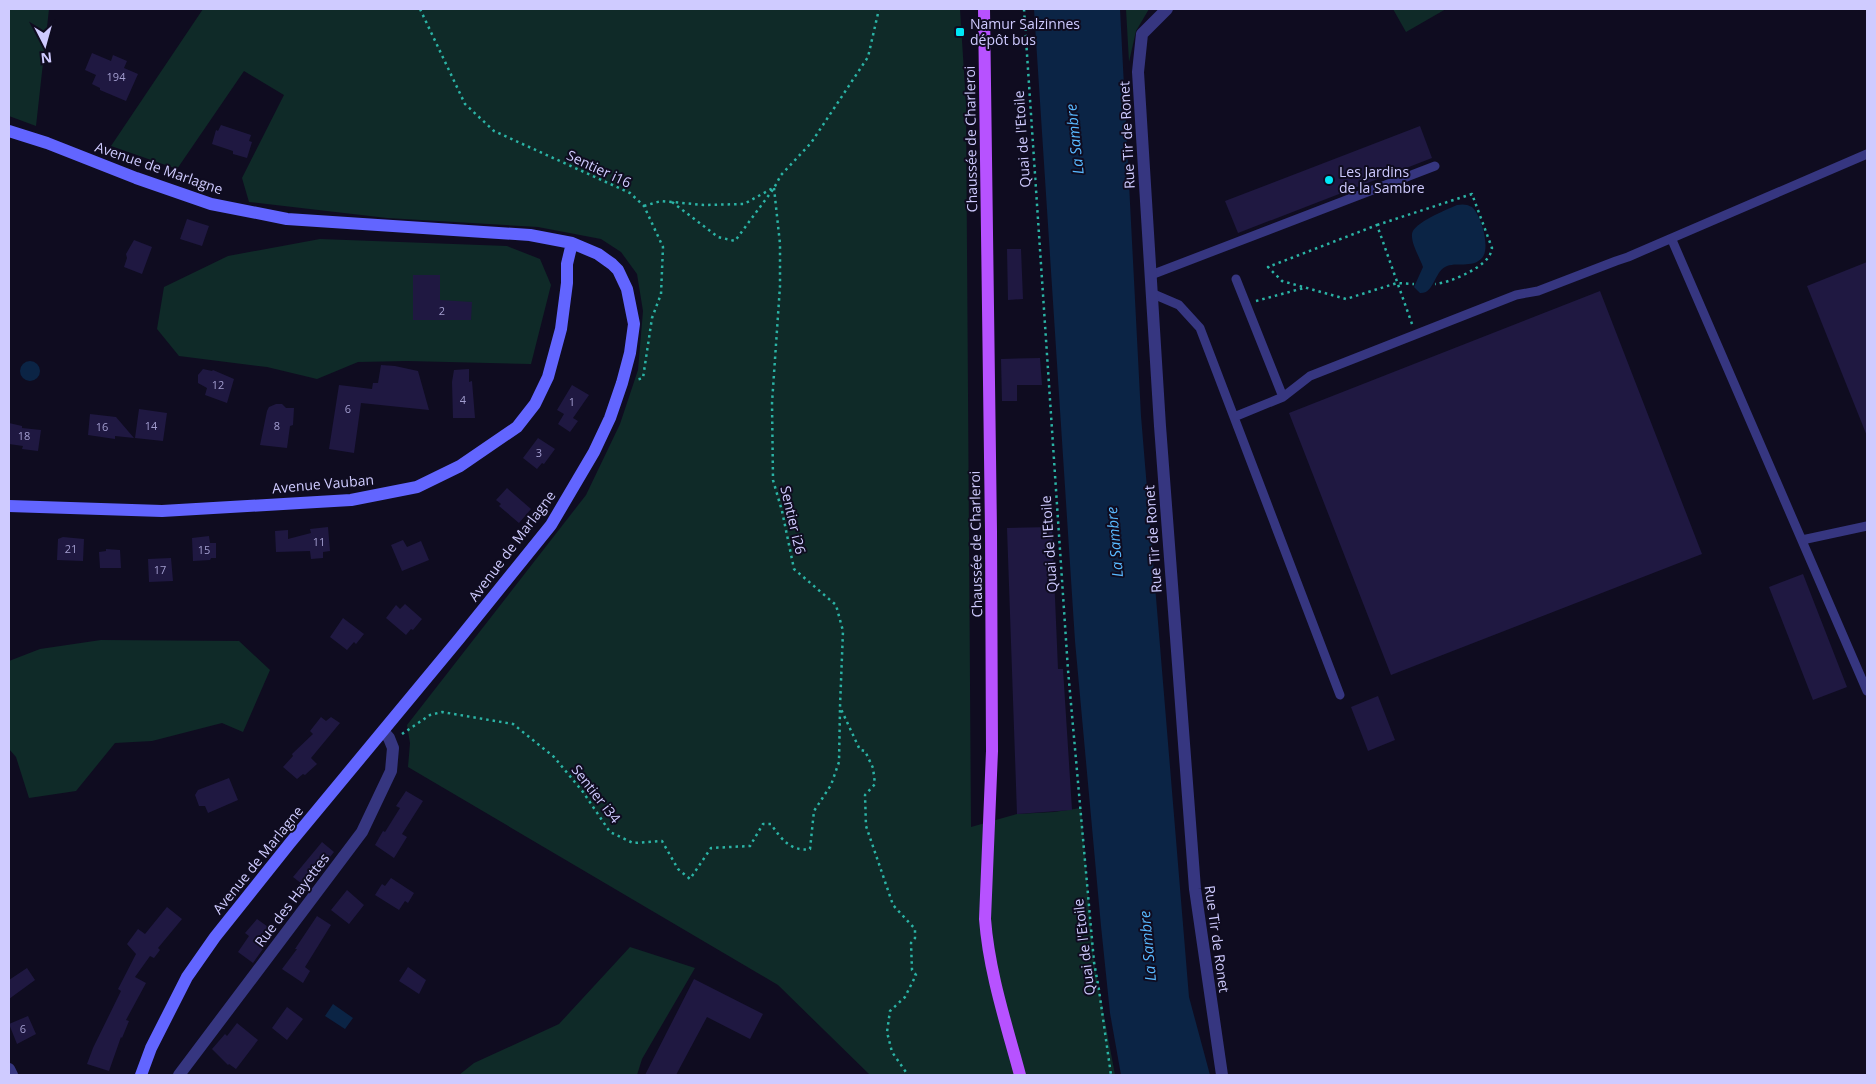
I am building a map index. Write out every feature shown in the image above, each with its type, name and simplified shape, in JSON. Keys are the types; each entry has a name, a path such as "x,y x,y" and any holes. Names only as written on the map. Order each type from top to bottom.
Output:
{"main road":[{"name":"Chaussée de Charleroi","path":"984,9 992,531 992,752 985,919 987,945 993,976 1020,1075"},
{"name":"Avenue de Marlagne","path":"9,131 47,143 136,178 211,204 268,216 359,225 530,235 572,243 606,259 618,270 627,290 634,324 630,353 610,418 594,452 551,524 387,737 290,843 215,937 187,977 151,1048 141,1075"},
{"name":"Avenue Vauban","path":"9,506 162,511 351,500 417,487 460,466 517,427 535,404 548,376 561,329 567,282 567,264 572,243"}],"street":[{"name":"Rue Tir de Ronet","path":"1167,9 1142,34 1138,72 1152,275 1151,292 1195,889 1222,1075"},
{"name":"Rue des Hayettes","path":"179,1075 362,832 391,771 393,748 387,737"},
{"path":"9,1069 12,1075"}],"lane":[{"path":"1234,417 1283,397 1310,376 1516,295 1538,292 1672,240 1867,154"},
{"path":"1152,275 1435,166"},
{"path":"1672,240 1867,691"},
{"path":"1236,279 1283,397"},
{"path":"1151,292 1179,305 1200,328 1340,695"},
{"path":"1802,540 1867,526"}],"path":[{"name":"Sentier i16","path":"420,9 465,104 494,131 630,193 644,206 663,247 661,294 652,318 643,378 622,383"},
{"path":"672,202 718,237 735,241 781,176 811,143 868,57 879,9"},
{"name":"Quai de l'Etoile","path":"1024,9 1068,670 1094,962 1111,1075"},
{"path":"644,206 661,201 704,205 744,204 774,188"},
{"name":"Sentier i26","path":"774,188 780,244 780,286 772,403 773,480 782,511 794,569 836,605 842,631 840,707 860,750 865,751 874,768 875,784 865,795 866,826 893,905 915,929 915,938 910,943 912,970 916,975 905,997 890,1011 886,1032 892,1052 908,1075"},
{"path":"1414,284 1397,282 1346,299 1282,281 1268,267 1377,225 1472,194 1492,248 1489,258 1477,268 1442,284 1435,284"},
{"path":"1377,225 1416,334"},
{"path":"1246,304 1305,288"},
{"name":"Sentier i34","path":"387,737 430,715 442,712 513,724 554,757 583,792 610,832 633,842 662,842 678,869 690,879 711,848 750,846 763,824 771,824 781,839 800,851 810,849 814,811 831,785 839,762 840,707"}],"green space":[{"path":"10,9 49,9 36,126 9,116"},
{"path":"203,9 960,9 966,104 971,827 1017,814 1081,808 1094,962 1115,1075 870,1075 778,985 408,767 410,743 407,725 586,495 620,424 638,370 643,311 637,274 621,252 601,239 538,227 387,218 249,202 242,178 284,95 244,71 177,169 111,146"},
{"path":"1126,9 1149,9 1136,31 1129,62"},
{"path":"1393,9 1446,9 1406,32"},
{"path":"320,239 507,246 540,259 551,285 531,364 407,361 358,362 317,379 267,367 179,356 157,329 164,287 228,256"},
{"path":"101,640 239,641 270,670 243,732 222,723 152,741 115,743 76,791 29,798 16,757 9,749 9,661 40,649"},
{"path":"630,947 695,968 642,1059 637,1075 459,1075 474,1063 559,1024"}],"water":[{"name":"La Sambre","path":"1034,9 1120,9 1141,416 1189,997 1210,1075 1121,1075 1110,1013 1075,641"},
{"path":"1463,204 1472,207 1479,217 1484,232 1485,253 1482,258 1474,263 1445,267 1438,274 1431,287 1425,292 1420,293 1414,287 1423,267 1414,246 1412,234 1424,221"},
{"path":"26,361 34,361 40,367 40,375 34,381 26,381 20,375 20,367"},
{"path":"333,1004 353,1018 345,1029 325,1016"}],"building":[{"path":"92,53 111,61 113,55 127,61 124,68 138,74 126,101 100,90 100,88 92,84 96,75 85,70"},
{"path":"221,125 251,135 249,141 252,142 247,158 212,144 216,130 218,131"},
{"name":"Les Jardins de la Sambre","path":"1420,126 1432,158 1238,233 1225,201"},
{"path":"187,219 209,226 202,246 180,239"},
{"path":"134,240 152,247 142,274 124,267 127,258 126,254"},
{"path":"1007,249 1021,249 1023,299 1008,300"},
{"path":"1867,262 1867,436 1807,286"},
{"path":"413,275 440,275 440,300 472,302 471,320 413,320"},
{"path":"1600,291 1702,554 1391,675 1289,413"},
{"path":"1040,358 1042,385 1017,385 1017,401 1002,401 1001,359"},
{"path":"381,365 418,371 429,410 361,403 354,453 329,449 339,385 372,389 373,383 378,383"},
{"path":"203,369 213,370 234,379 227,403 205,395 207,388 198,383 198,375"},
{"path":"469,369 469,382 472,381 475,418 453,418 452,382 454,370"},
{"path":"572,385 589,395 573,418 578,421 570,432 558,424 564,414 557,410"},
{"path":"282,404 286,408 294,408 293,425 290,426 287,448 260,445 267,411 269,407"},
{"path":"139,409 167,413 163,441 135,438"},
{"path":"90,414 116,417 134,438 115,436 115,439 88,435"},
{"path":"9,423 22,426 22,428 41,430 38,451 22,449 23,446 9,444"},
{"path":"538,438 555,449 544,464 542,463 537,469 523,458"},
{"path":"507,488 531,509 519,523 499,506 501,504 496,500"},
{"path":"328,527 330,551 323,552 323,558 311,559 310,551 276,552 275,531 288,530 288,539 311,533 310,529"},
{"path":"1052,527 1058,669 1063,669 1072,810 1017,814 1007,528"},
{"path":"209,536 210,543 216,543 216,558 193,561 192,538"},
{"path":"63,537 84,539 83,561 57,560 58,539"},
{"path":"403,540 407,547 421,541 429,560 402,571 391,545"},
{"path":"106,549 120,550 121,568 100,568 99,552 106,551"},
{"path":"171,558 173,581 149,582 148,559"},
{"path":"1803,574 1847,687 1813,700 1769,587"},
{"path":"405,604 422,619 406,635 386,618 396,605 400,609"},
{"path":"343,618 364,634 356,644 354,642 347,650 330,637"},
{"path":"1378,696 1395,740 1368,751 1351,707"},
{"path":"321,717 326,721 331,717 340,723 311,758 317,764 305,775 303,774 297,779 283,767 293,756 292,754 313,734 310,731"},
{"path":"229,778 238,800 208,813 205,806 199,806 195,795 198,790"},
{"path":"406,791 423,801 402,834 407,837 394,858 375,845 400,808 396,806"},
{"path":"322,842 334,852 306,887 293,877"},
{"path":"391,878 414,893 408,903 405,901 399,910 375,895 382,884 385,886"},
{"path":"347,890 364,905 349,924 331,910"},
{"path":"167,907 182,919 158,948 160,950 154,958 150,956 135,977 146,983 126,1020 129,1021 109,1071 87,1064 121,991 118,989 136,954 127,944 138,929 145,934"},
{"path":"317,916 331,925 305,967 310,971 303,983 282,969"},
{"path":"257,919 275,932 253,963 238,952 249,936 245,933"},
{"path":"408,967 426,980 419,994 399,981"},
{"path":"27,968 35,980 9,999 9,980"},
{"path":"694,979 763,1014 750,1039 707,1017 676,1075 645,1075"},
{"path":"287,1007 303,1019 287,1040 272,1028"},
{"path":"28,1016 36,1034 17,1044 9,1024"},
{"path":"237,1023 258,1040 236,1069 228,1065 212,1049 225,1034 227,1036"}],"place":[{"name":"Namur Salzinnes dépôt bus","path":"960,32"},
{"name":"Les Jardins de la Sambre","path":"1329,180"}]}
